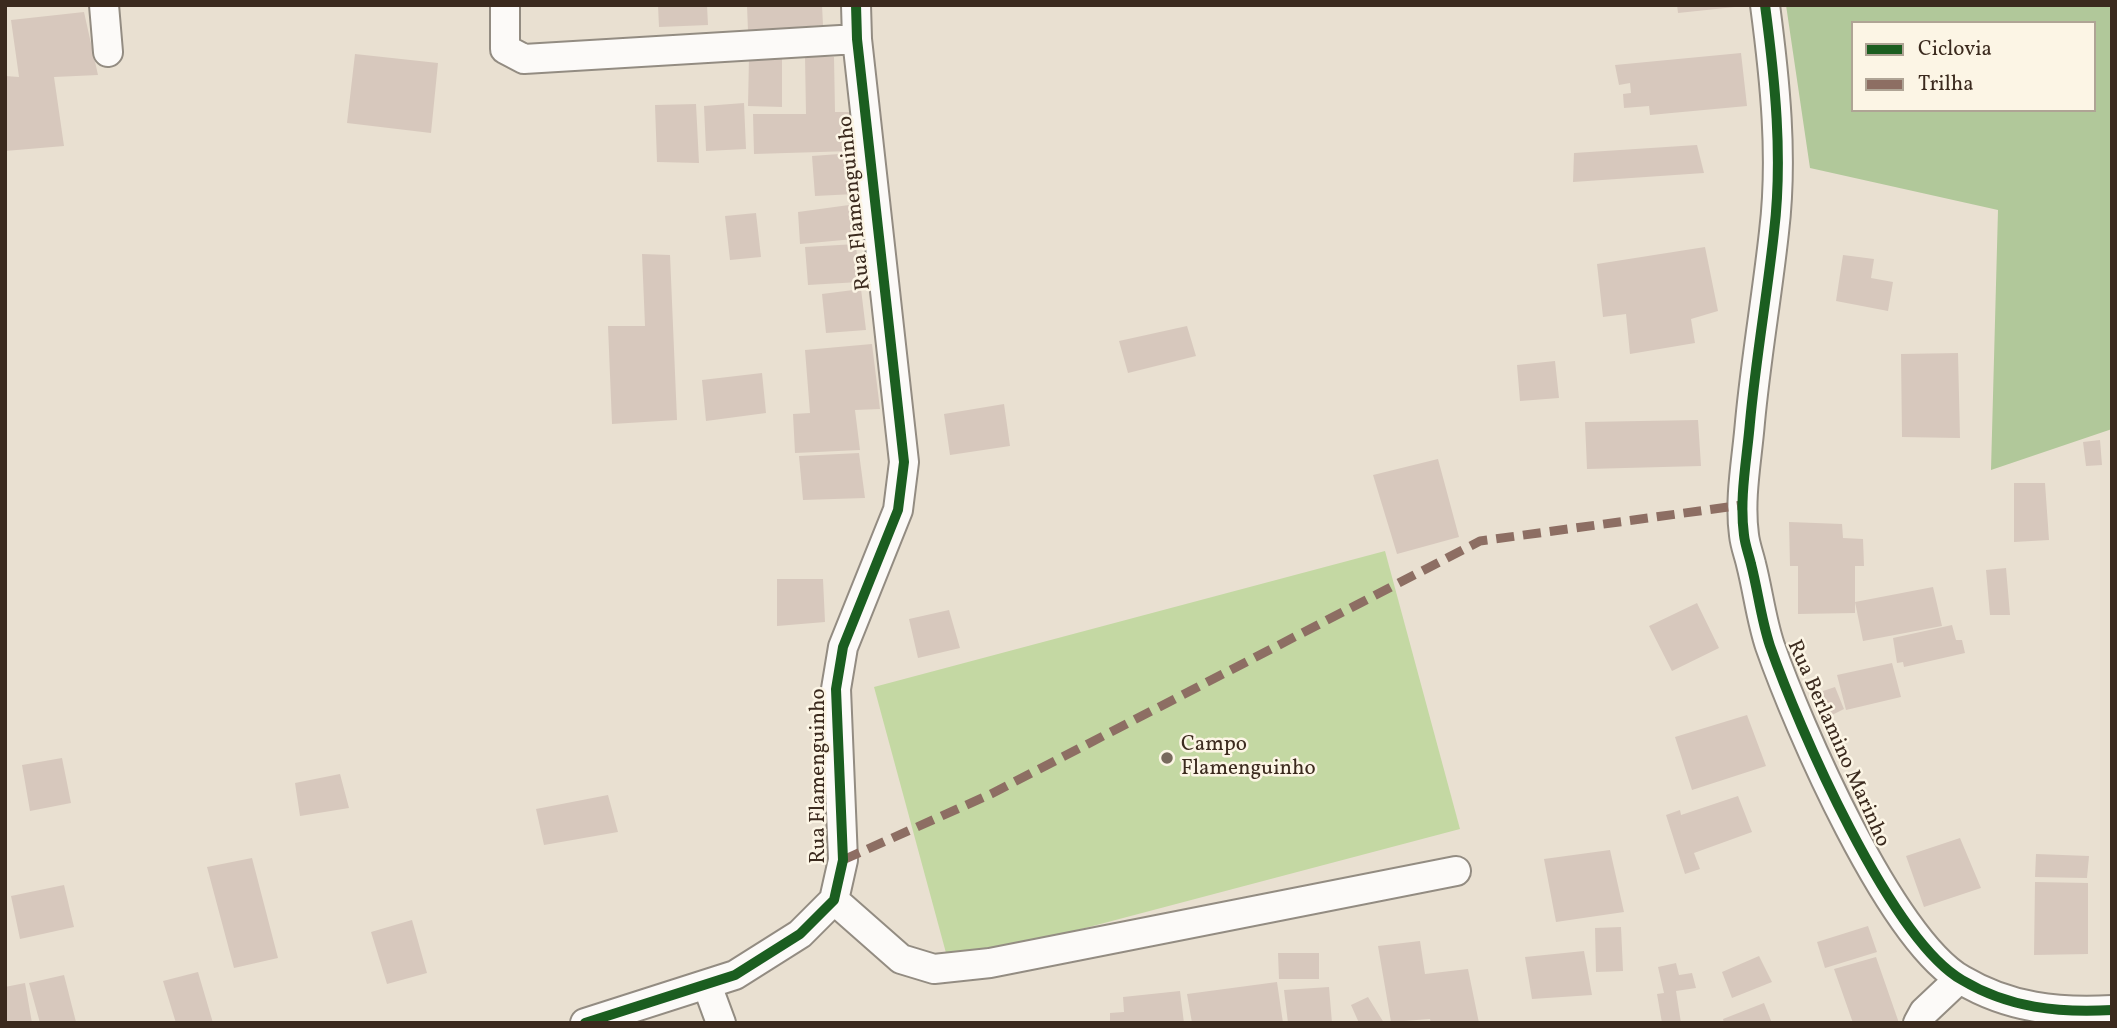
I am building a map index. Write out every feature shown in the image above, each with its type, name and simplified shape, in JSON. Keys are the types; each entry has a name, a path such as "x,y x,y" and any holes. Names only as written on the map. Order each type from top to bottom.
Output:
{"street":[{"path":"104,5 108,52"},
{"path":"505,5 505,49 515,57 524,59 857,39"},
{"name":"Rua Flamenguinho","path":"834,900 843,860 836,714 843,647 898,510 904,462 857,39 856,5"},
{"name":"Rua Berlamino Marinho","path":"1765,5 1775,82 1777,186 1772,252 1752,386 1744,467 1744,536 1770,646 1853,834 1906,922 1959,979 1999,998 2035,1009 2078,1012 2112,1010"},
{"path":"585,1023 736,975 800,934 834,900 901,959 934,969 990,963 1456,871"},
{"path":"1917,1023 1937,998 1959,979"},
{"path":"707,985 721,1023"}],"green space":[{"path":"1786,5 2112,5 2112,429 1991,470 1998,210 1810,168"},
{"name":"Campo Flamenguinho","path":"1385,551 1460,829 949,964 874,687"}],"building":[{"path":"658,5 707,5 708,25 659,27"},
{"path":"747,5 822,5 823,25 748,31"},
{"path":"1677,5 1734,5 1735,7 1678,13"},
{"path":"84,12 98,75 54,77 64,146 5,151 5,76 19,77 11,20"},
{"path":"1741,53 1747,106 1650,115 1649,106 1624,108 1623,94 1631,93 1630,83 1619,85 1615,65"},
{"path":"355,54 438,63 431,133 347,123"},
{"path":"805,56 834,57 835,112 851,112 852,151 754,154 753,114 806,114"},
{"path":"749,57 782,58 782,107 748,106"},
{"path":"744,103 746,149 706,151 704,106"},
{"path":"696,104 699,163 657,162 655,105"},
{"path":"1697,145 1704,173 1573,182 1574,153"},
{"path":"853,153 855,194 815,196 812,156"},
{"path":"849,205 854,239 800,244 798,212"},
{"path":"756,213 761,257 730,260 725,216"},
{"path":"856,244 859,282 808,285 805,247"},
{"path":"1705,247 1718,311 1691,319 1695,343 1630,354 1626,314 1603,317 1597,264"},
{"path":"642,254 670,255 677,420 612,424 608,326 645,326"},
{"path":"1843,255 1874,259 1871,278 1893,282 1888,311 1836,301"},
{"path":"861,289 866,330 826,333 822,294"},
{"path":"1187,326 1196,356 1128,373 1119,341"},
{"path":"872,344 880,409 855,410 860,450 795,453 793,414 810,413 805,350"},
{"path":"1958,353 1960,438 1902,437 1901,354"},
{"path":"1555,361 1559,398 1520,401 1517,365"},
{"path":"762,373 766,413 706,421 702,380"},
{"path":"1004,404 1010,446 950,455 944,414"},
{"path":"1698,420 1701,466 1587,469 1585,422"},
{"path":"2100,440 2102,465 2086,466 2083,442"},
{"path":"859,453 865,498 803,500 799,456"},
{"path":"1438,459 1459,537 1397,554 1373,475"},
{"path":"2014,483 2045,483 2049,540 2014,542"},
{"path":"1789,522 1842,524 1843,538 1863,539 1864,566 1855,566 1855,613 1798,614 1798,566 1790,566"},
{"path":"2006,568 2010,615 1990,615 1986,570"},
{"path":"777,579 823,579 825,622 777,626"},
{"path":"1933,587 1942,626 1863,641 1855,602"},
{"path":"1697,603 1719,648 1672,671 1649,626"},
{"path":"949,610 960,648 918,658 909,619"},
{"path":"1952,625 1956,640 1962,640 1965,653 1904,667 1903,662 1897,663 1893,638"},
{"path":"1892,663 1901,697 1846,710 1837,675"},
{"path":"1835,687 1844,709 1826,718 1814,694"},
{"path":"1747,715 1766,766 1692,790 1675,737"},
{"path":"62,758 71,803 30,811 22,765"},
{"path":"340,774 349,808 300,816 295,783"},
{"path":"608,795 618,832 544,845 536,809"},
{"path":"1738,796 1752,832 1694,853 1700,869 1685,874 1666,815 1680,810 1681,815"},
{"path":"1960,838 1981,888 1924,907 1906,856"},
{"path":"1610,850 1624,912 1556,922 1544,859"},
{"path":"2036,854 2089,856 2087,878 2035,877"},
{"path":"252,858 278,958 234,968 207,867"},
{"path":"2035,882 2088,883 2088,954 2034,955"},
{"path":"64,885 74,927 20,939 11,896"},
{"path":"412,920 427,973 387,984 371,932"},
{"path":"1868,926 1877,952 1825,968 1817,942"},
{"path":"1621,927 1623,971 1596,972 1595,928"},
{"path":"1420,941 1425,974 1468,969 1479,1023 1431,1023 1430,1019 1391,1022 1378,946"},
{"path":"1584,951 1592,995 1532,999 1525,957"},
{"path":"1278,953 1319,953 1319,979 1279,979"},
{"path":"1759,956 1772,982 1732,998 1722,972"},
{"path":"1876,957 1899,1023 1853,1023 1834,969"},
{"path":"1676,963 1679,975 1692,973 1696,988 1676,991 1681,1023 1662,1023 1657,994 1664,993 1658,967"},
{"path":"198,972 213,1023 176,1023 163,981"},
{"path":"64,975 76,1022 40,1023 29,983"},
{"path":"1277,982 1283,1023 1192,1023 1187,994"},
{"path":"25,983 32,1023 5,1023 5,987"},
{"path":"1329,987 1332,1023 1288,1023 1284,990"},
{"path":"1180,991 1184,1023 1110,1023 1110,1013 1124,1012 1123,997"},
{"path":"1368,997 1384,1023 1359,1023 1351,1005"},
{"path":"1764,1003 1772,1023 1724,1023 1723,1019"}],"marked path":[{"path":"843,860 991,794 1480,541 1743,505"}],"cycle path":[{"path":"585,1023 735,975 800,934 834,900 843,860 836,689 843,647 898,510 904,462 857,39 856,5"},
{"path":"1765,5 1777,118 1777,204 1752,398 1742,507 1745,542 1770,646 1802,726 1850,828 1906,922 1934,957 1962,980 2016,1003 2072,1011 2112,1010"}],"place":[{"name":"Campo Flamenguinho","path":"1167,758"}]}
